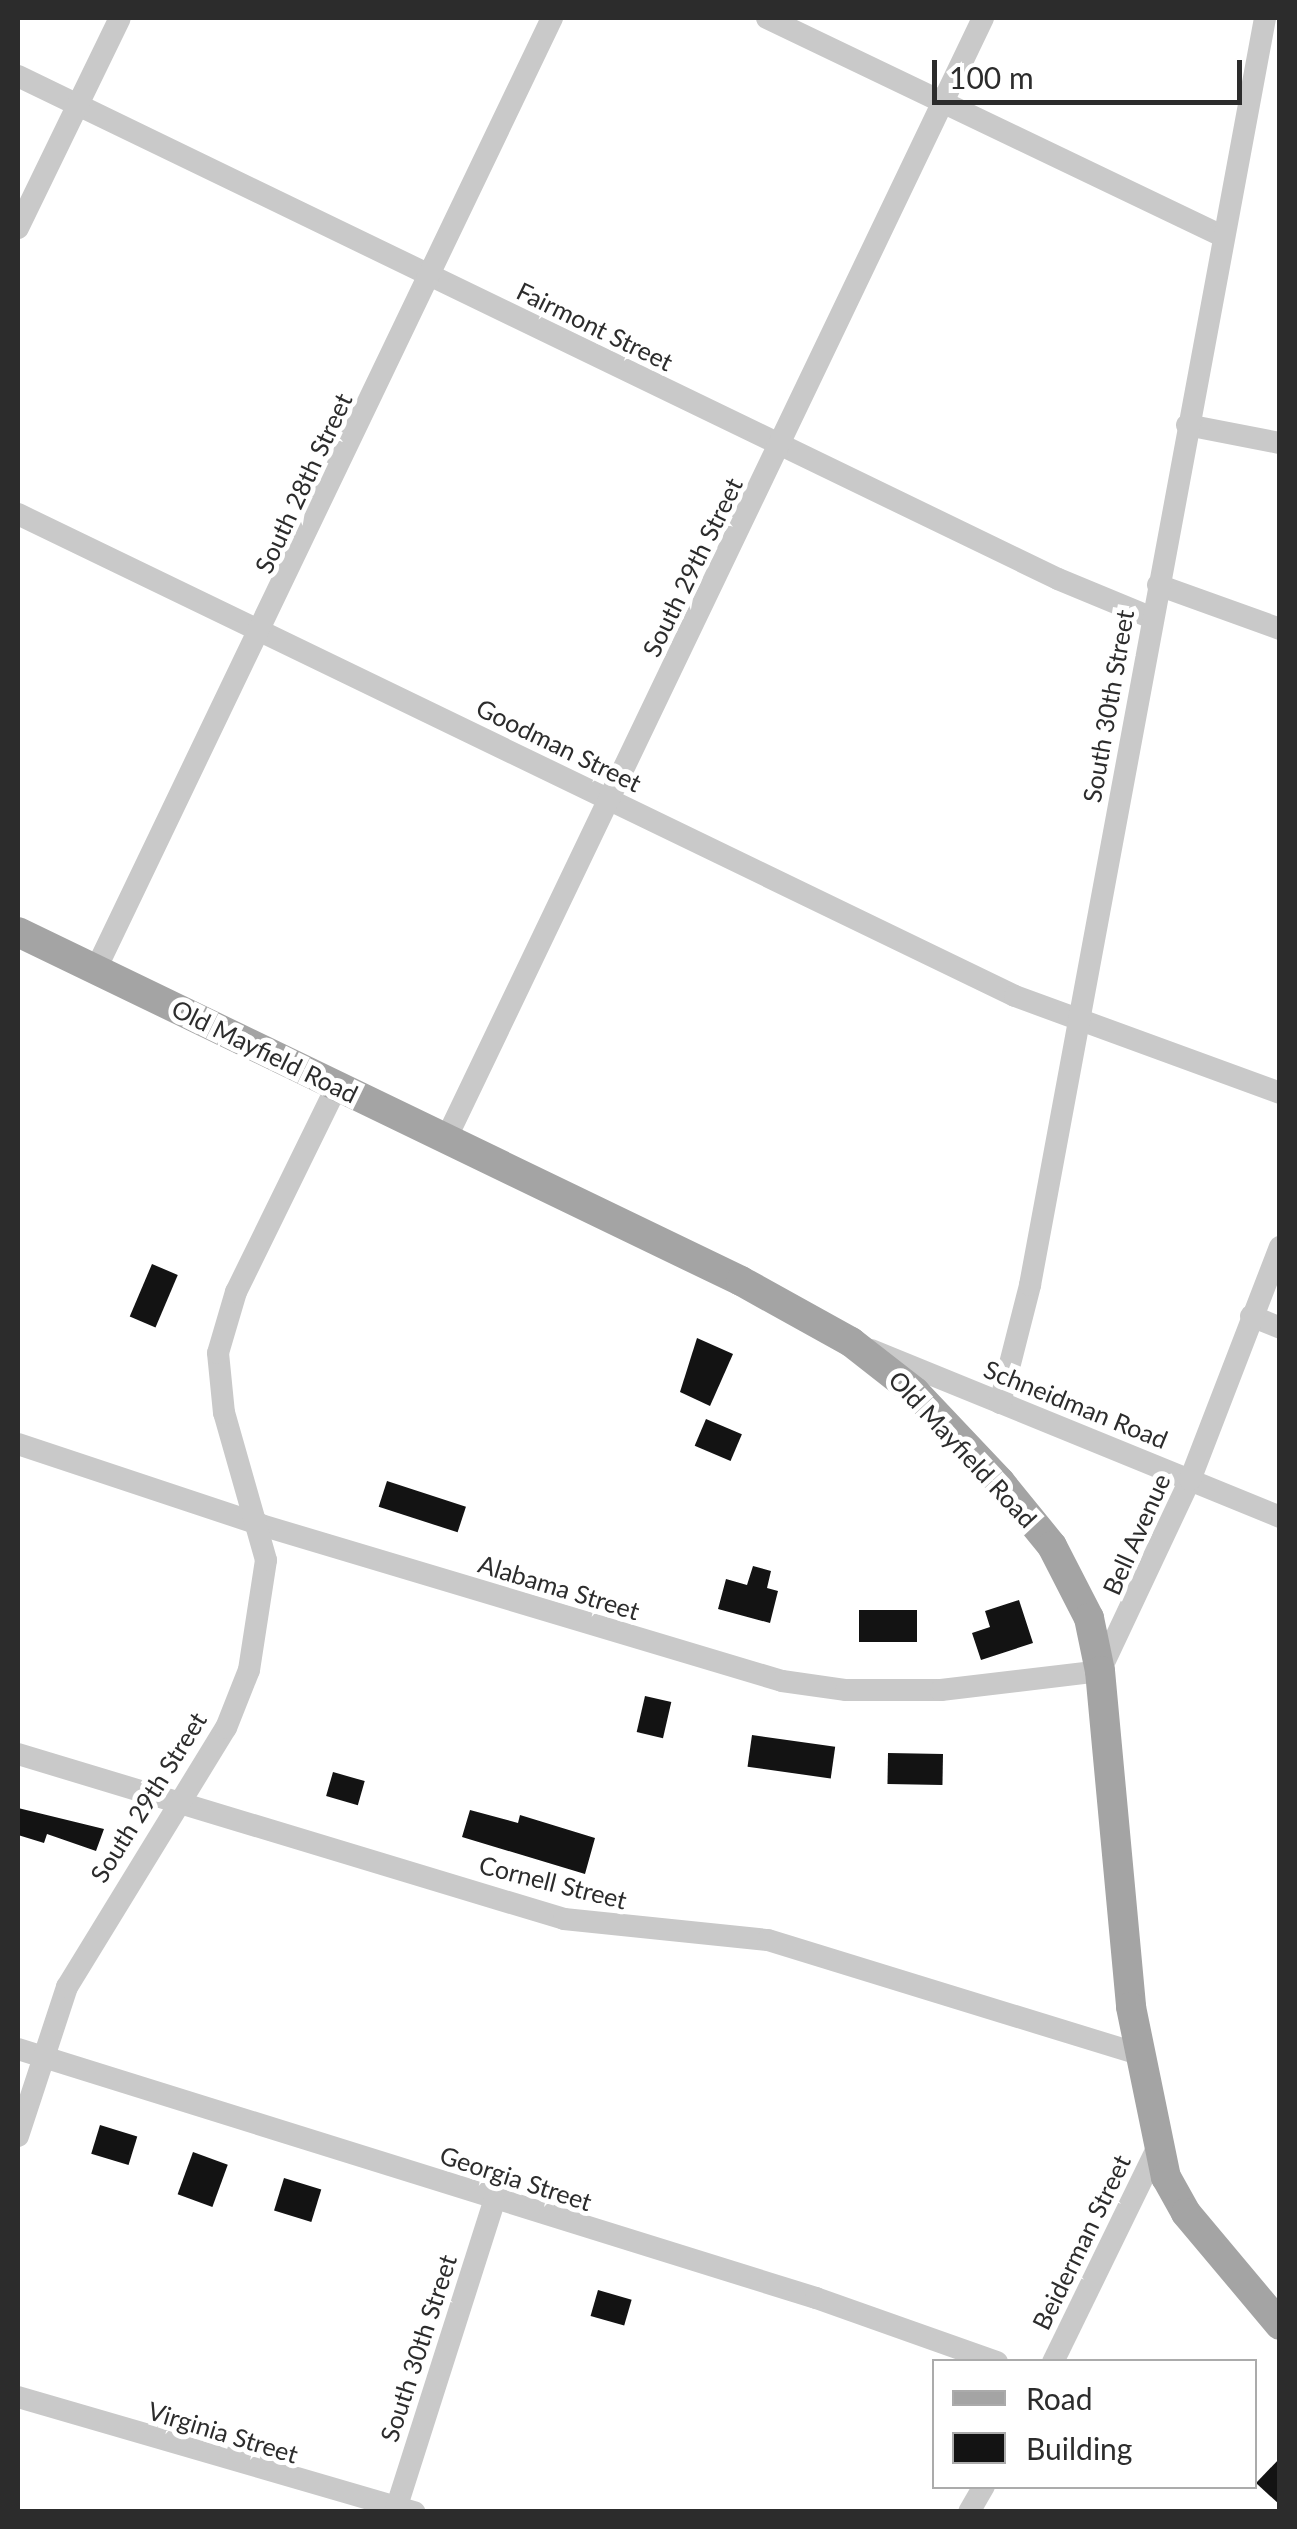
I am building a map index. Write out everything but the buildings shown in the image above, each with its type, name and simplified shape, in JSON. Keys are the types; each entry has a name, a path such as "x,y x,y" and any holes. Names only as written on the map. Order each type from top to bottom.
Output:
{"main road":[{"name":"Old Mayfield Road","path":"18,932 741,1281 850,1342 915,1392 1052,1546 1089,1618 1100,1671 1139,2054 1158,2148 1186,2213 1280,2325"}],"street":[{"path":"18,228 120,18"},
{"name":"South 28th Street","path":"96,970 262,632 552,18"},
{"path":"767,18 1222,236"},
{"name":"South 29th Street","path":"446,1138 782,445 983,18"},
{"name":"South 30th Street","path":"1000,1403 1030,1285 1264,18"},
{"name":"Fairmont Street","path":"18,76 782,445 1152,618"},
{"path":"1187,425 1280,443"},
{"name":"Goodman Street","path":"18,514 1078,1022 1280,1093"},
{"path":"1158,585 1280,630"},
{"name":"South 29th Street","path":"18,2136 42,2057 95,1932 183,1803 226,1728 249,1670 265,1577 261,1525 224,1413 218,1354 236,1292 337,1086"},
{"name":"Bell Avenue","path":"1100,1671 1190,1480 1280,1247"},
{"path":"1251,1316 1280,1328"},
{"name":"Schneidman Road","path":"850,1342 1280,1516"},
{"name":"Alabama Street","path":"18,1444 261,1525 782,1681 846,1690 941,1690 1100,1671"},
{"name":"Cornell Street","path":"18,1754 564,1919 768,1940 1139,2054"},
{"name":"Georgia Street","path":"18,2049 816,2298 989,2359"},
{"name":"Beiderman Street","path":"1054,2359 1158,2148"},
{"name":"South 30th Street","path":"402,2510 494,2200"},
{"name":"Virginia Street","path":"18,2398 402,2510"},
{"path":"970,2512 982,2489"}]}
